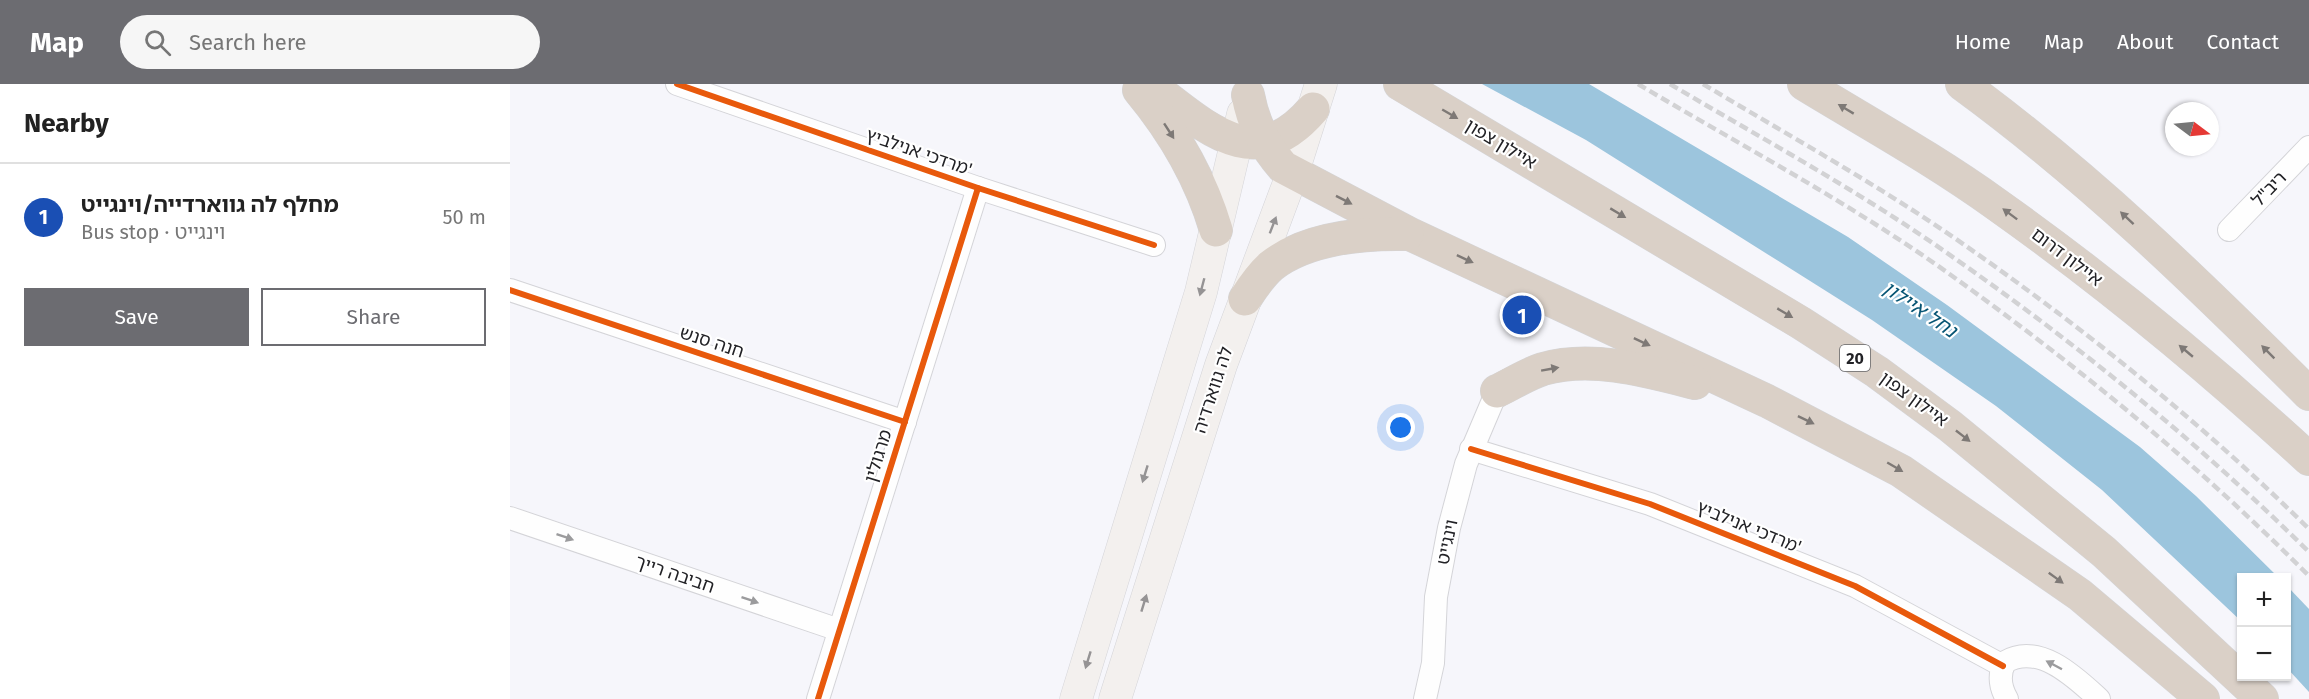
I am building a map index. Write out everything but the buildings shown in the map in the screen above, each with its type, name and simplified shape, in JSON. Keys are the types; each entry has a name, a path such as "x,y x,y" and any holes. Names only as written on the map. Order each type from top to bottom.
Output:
{"highway":[{"path":"1134,84 1166,126 1187,160 1209,207 1216,230"},
{"path":"1149,84 1207,126 1251,142 1283,167 1412,235 1767,401 1901,471 1961,510 2080,595 2203,699"},
{"name":"איילון צפון","path":"1400,84 1782,312 1877,372 1996,462 2104,552 2262,699"},
{"name":"איילון דרום","path":"1804,84 1953,175 2075,262 2205,367 2309,459"},
{"path":"1962,84 2057,157 2125,215 2309,394"},
{"path":"1249,89 1254,119 1251,142"},
{"path":"1251,142 1291,131 1318,95"},
{"path":"1245,299 1271,266 1301,251 1329,242 1379,234 1412,235"},
{"path":"1497,391 1542,370 1600,365 1640,369 1767,401"}],"main road":[{"name":"לה גווארדיה","path":"1115,699 1210,398 1293,172 1318,95"},
{"path":"1076,699 1201,292 1216,230 1251,142"}],"street":[{"name":"מרדכי אנילביץ'","path":"677,84 978,188 1154,245"},
{"name":"ריב\"ל","path":"2229,230 2309,147"},
{"name":"מרגולין","path":"818,699 978,188"},
{"name":"חנה סנש","path":"510,290 905,422"},
{"name":"וינגייט","path":"1425,699 1433,663 1439,577 1449,528 1472,449 1497,391"},
{"name":"מרדכי אנילביץ'","path":"1472,449 1650,504 1856,586 2002,666"},
{"name":"חביבה רייך","path":"510,518 839,630"},
{"path":"2007,699 2000,688 2002,666 2013,657 2022,655 2043,659 2077,679 2099,699"}],"water":[{"name":"נחל איילון","path":"1482,84 1589,84 1848,237 1947,305 2140,447 2196,496 2274,573 2237,573 2237,617 2102,490 1996,406 1872,320 1586,140"},
{"path":"2291,590 2309,609 2309,692 2291,672"}],"railway":[{"path":"1638,84 1873,223 1948,273 2043,343 2135,417 2224,495 2309,576"},
{"path":"1670,84 1887,213 2003,293 2139,398 2226,473 2309,552"},
{"path":"1703,84 1902,203 2011,278 2100,345 2186,416 2309,529"}],"cycle path":[{"path":"677,84 978,188 1154,245"},
{"path":"818,699 978,188"},
{"path":"510,290 905,422"},
{"path":"1471,449 1650,504 1855,586 2003,666"}],"place":[{"name":"מחלף לה גווארדייה/וינגייט","path":"1522,315"}]}
